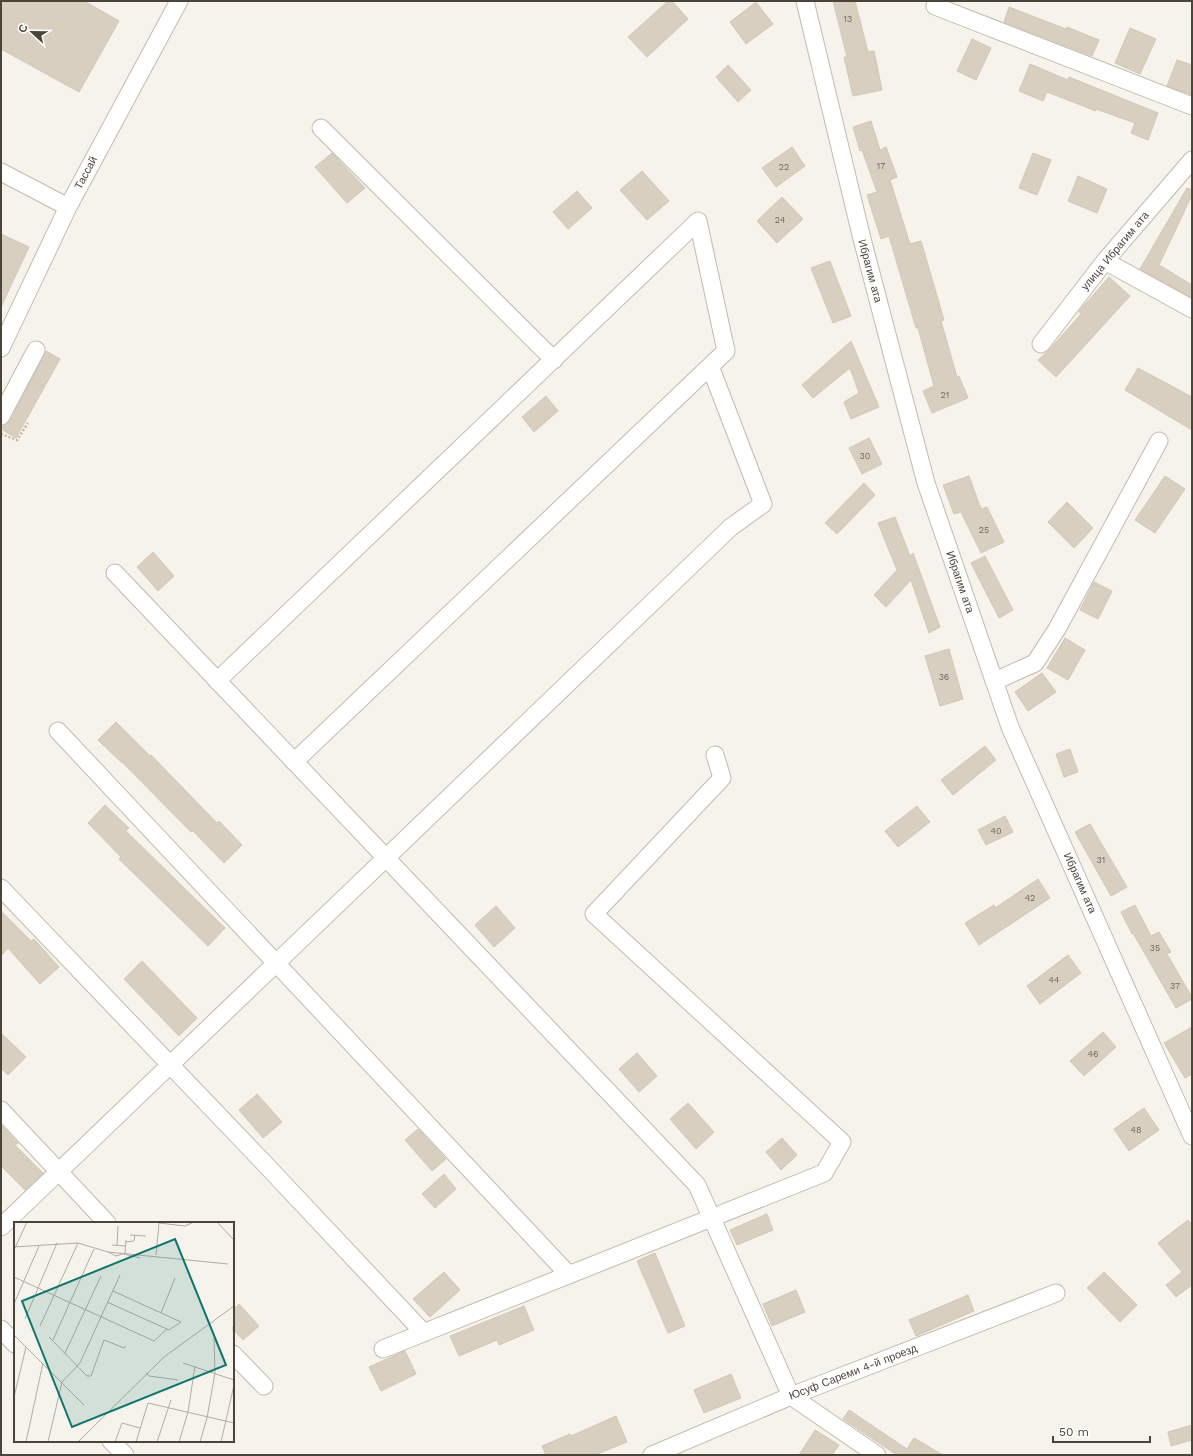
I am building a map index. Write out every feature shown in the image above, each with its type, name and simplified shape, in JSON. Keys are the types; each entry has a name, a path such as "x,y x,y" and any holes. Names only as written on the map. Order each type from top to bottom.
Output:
{"street":[{"name":"Тассай","path":"1,348 68,207 179,1"},
{"name":"Ибрагим ата","path":"805,1 861,235 926,483 1010,726 1192,1136"},
{"path":"935,6 1192,106"},
{"path":"321,128 554,360"},
{"name":"улица Ибрагим ата","path":"1041,344 1105,261 1192,160"},
{"path":"1,172 68,207"},
{"path":"217,681 698,221 726,350 294,762"},
{"path":"1105,261 1192,309"},
{"path":"1,416 36,350"},
{"path":"1,1227 731,527 763,504 710,366"},
{"path":"995,681 1035,663 1057,629 1159,441"},
{"path":"115,573 697,1185 791,1396 877,1455"},
{"path":"58,731 277,962 569,1275"},
{"path":"383,1349 824,1173 842,1142 594,914 722,778 715,755"},
{"path":"1,888 424,1333"},
{"path":"1,1110 106,1222"},
{"name":"Юсуф Сареми 4-й проезд","path":"652,1455 791,1396 1056,1293"},
{"path":"1,1330 14,1343"},
{"path":"234,1355 264,1386"},
{"path":"112,1442 125,1455"}],"path":[{"path":"1,434 17,440 28,423"}],"building":[{"path":"1,1 84,1 119,21 79,92 1,49"},
{"path":"668,1 672,1 688,19 647,57 628,37"},
{"path":"833,1 855,1 868,52 874,51 882,90 853,96 844,57 847,57"},
{"path":"756,2 773,24 746,44 730,22"},
{"path":"1009,7 1099,40 1092,56 1004,22"},
{"path":"1130,28 1156,39 1140,74 1115,63"},
{"path":"972,39 991,48 976,80 957,71"},
{"path":"1177,60 1192,65 1192,95 1167,86"},
{"path":"1030,64 1068,80 1069,77 1158,113 1148,140 1131,133 1135,123 1096,109 1096,111 1047,92 1043,101 1019,91"},
{"path":"728,65 751,90 738,102 716,77"},
{"path":"871,121 880,150 886,147 897,177 890,180 910,244 921,241 944,320 941,321 957,377 959,376 968,398 932,413 923,391 934,386 918,328 916,328 889,236 881,239 867,195 877,192 862,150 860,151 853,127"},
{"path":"792,147 805,166 776,187 762,168"},
{"path":"332,153 365,188 347,203 315,167"},
{"path":"1033,153 1051,160 1037,195 1019,188"},
{"path":"642,171 669,201 647,220 620,190"},
{"path":"1078,176 1107,189 1097,213 1068,201"},
{"path":"1187,188 1192,190 1192,195 1159,265 1192,285 1192,298 1140,269"},
{"path":"577,191 592,208 568,229 553,212"},
{"path":"782,197 803,219 777,243 757,221"},
{"path":"1,234 29,247 1,307"},
{"path":"830,261 851,316 833,323 811,268"},
{"path":"1109,277 1130,296 1056,377 1038,360 1049,350 1081,314 1079,311"},
{"path":"851,341 879,407 851,419 844,402 859,393 850,368 813,398 802,385"},
{"path":"46,351 60,359 16,438 1,429 10,421"},
{"path":"1138,368 1192,397 1192,430 1125,390"},
{"path":"546,396 558,411 534,432 522,417"},
{"path":"869,438 882,464 862,474 849,448"},
{"path":"969,476 981,509 987,507 1004,542 981,553 961,512 954,514 943,485"},
{"path":"1165,476 1185,489 1155,533 1135,520"},
{"path":"864,483 875,495 837,534 825,523"},
{"path":"1067,502 1093,528 1074,548 1048,522"},
{"path":"895,517 910,556 913,553 940,627 929,633 911,580 886,607 874,595 897,570 878,523"},
{"path":"153,552 174,576 158,591 137,567"},
{"path":"985,556 1013,610 999,618 971,563"},
{"path":"1094,582 1112,591 1098,619 1080,610"},
{"path":"1065,638 1085,650 1068,680 1047,668"},
{"path":"949,649 963,699 940,706 925,656"},
{"path":"1042,673 1056,692 1028,711 1015,692"},
{"path":"116,722 150,756 151,755 217,823 219,821 242,845 224,863 193,831 191,832 122,762 98,740"},
{"path":"985,746 996,760 953,795 941,780"},
{"path":"1070,749 1078,772 1064,777 1056,754"},
{"path":"105,805 129,828 126,831 225,928 208,946 119,859 121,857 88,823"},
{"path":"917,806 930,822 898,847 885,831"},
{"path":"1005,816 1013,832 986,845 978,830"},
{"path":"1090,824 1127,887 1111,896 1075,832"},
{"path":"1038,879 1050,898 979,945 965,923 994,905 995,908"},
{"path":"1135,905 1151,936 1159,932 1171,952 1167,954 1192,997 1192,999 1176,1008 1133,933 1132,934 1121,912"},
{"path":"496,906 515,928 494,947 475,925"},
{"path":"1,911 31,941 34,939 59,967 40,984 8,948 1,956"},
{"path":"1068,955 1081,973 1040,1004 1027,986"},
{"path":"142,961 197,1018 179,1036 124,979"},
{"path":"1192,1027 1192,1074 1185,1078 1164,1043"},
{"path":"1103,1032 1116,1047 1084,1076 1070,1061"},
{"path":"1,1033 26,1057 8,1075 1,1068"},
{"path":"637,1053 657,1076 639,1092 619,1069"},
{"path":"257,1094 282,1122 263,1138 239,1110"},
{"path":"688,1103 714,1132 696,1149 670,1119"},
{"path":"1144,1108 1159,1130 1129,1151 1114,1129"},
{"path":"1,1125 18,1143 15,1145 43,1173 25,1190 1,1166"},
{"path":"418,1129 446,1159 432,1171 405,1140"},
{"path":"782,1138 797,1155 781,1170 766,1152"},
{"path":"444,1174 456,1189 435,1208 422,1194"},
{"path":"767,1214 773,1230 737,1245 730,1230"},
{"path":"1188,1220 1192,1225 1192,1285 1176,1297 1166,1285 1182,1272 1158,1243"},
{"path":"655,1253 685,1326 668,1333 637,1261"},
{"path":"444,1272 460,1290 430,1317 413,1299"},
{"path":"1104,1272 1137,1305 1120,1322 1087,1288"},
{"path":"796,1290 805,1312 772,1326 763,1304"},
{"path":"968,1295 974,1311 916,1336 909,1320"},
{"path":"239,1304 259,1326 243,1340 234,1330 234,1309"},
{"path":"524,1306 534,1330 499,1345 497,1340 459,1356 450,1336"},
{"path":"405,1351 416,1374 381,1391 369,1367"},
{"path":"731,1374 741,1398 704,1413 694,1390"},
{"path":"849,1410 907,1449 914,1438 943,1455 897,1455 843,1419"},
{"path":"616,1416 627,1442 595,1455 546,1455 542,1446 570,1434 571,1436"},
{"path":"1192,1425 1192,1440 1171,1446 1168,1432"},
{"path":"815,1430 839,1445 832,1455 799,1455"}]}
